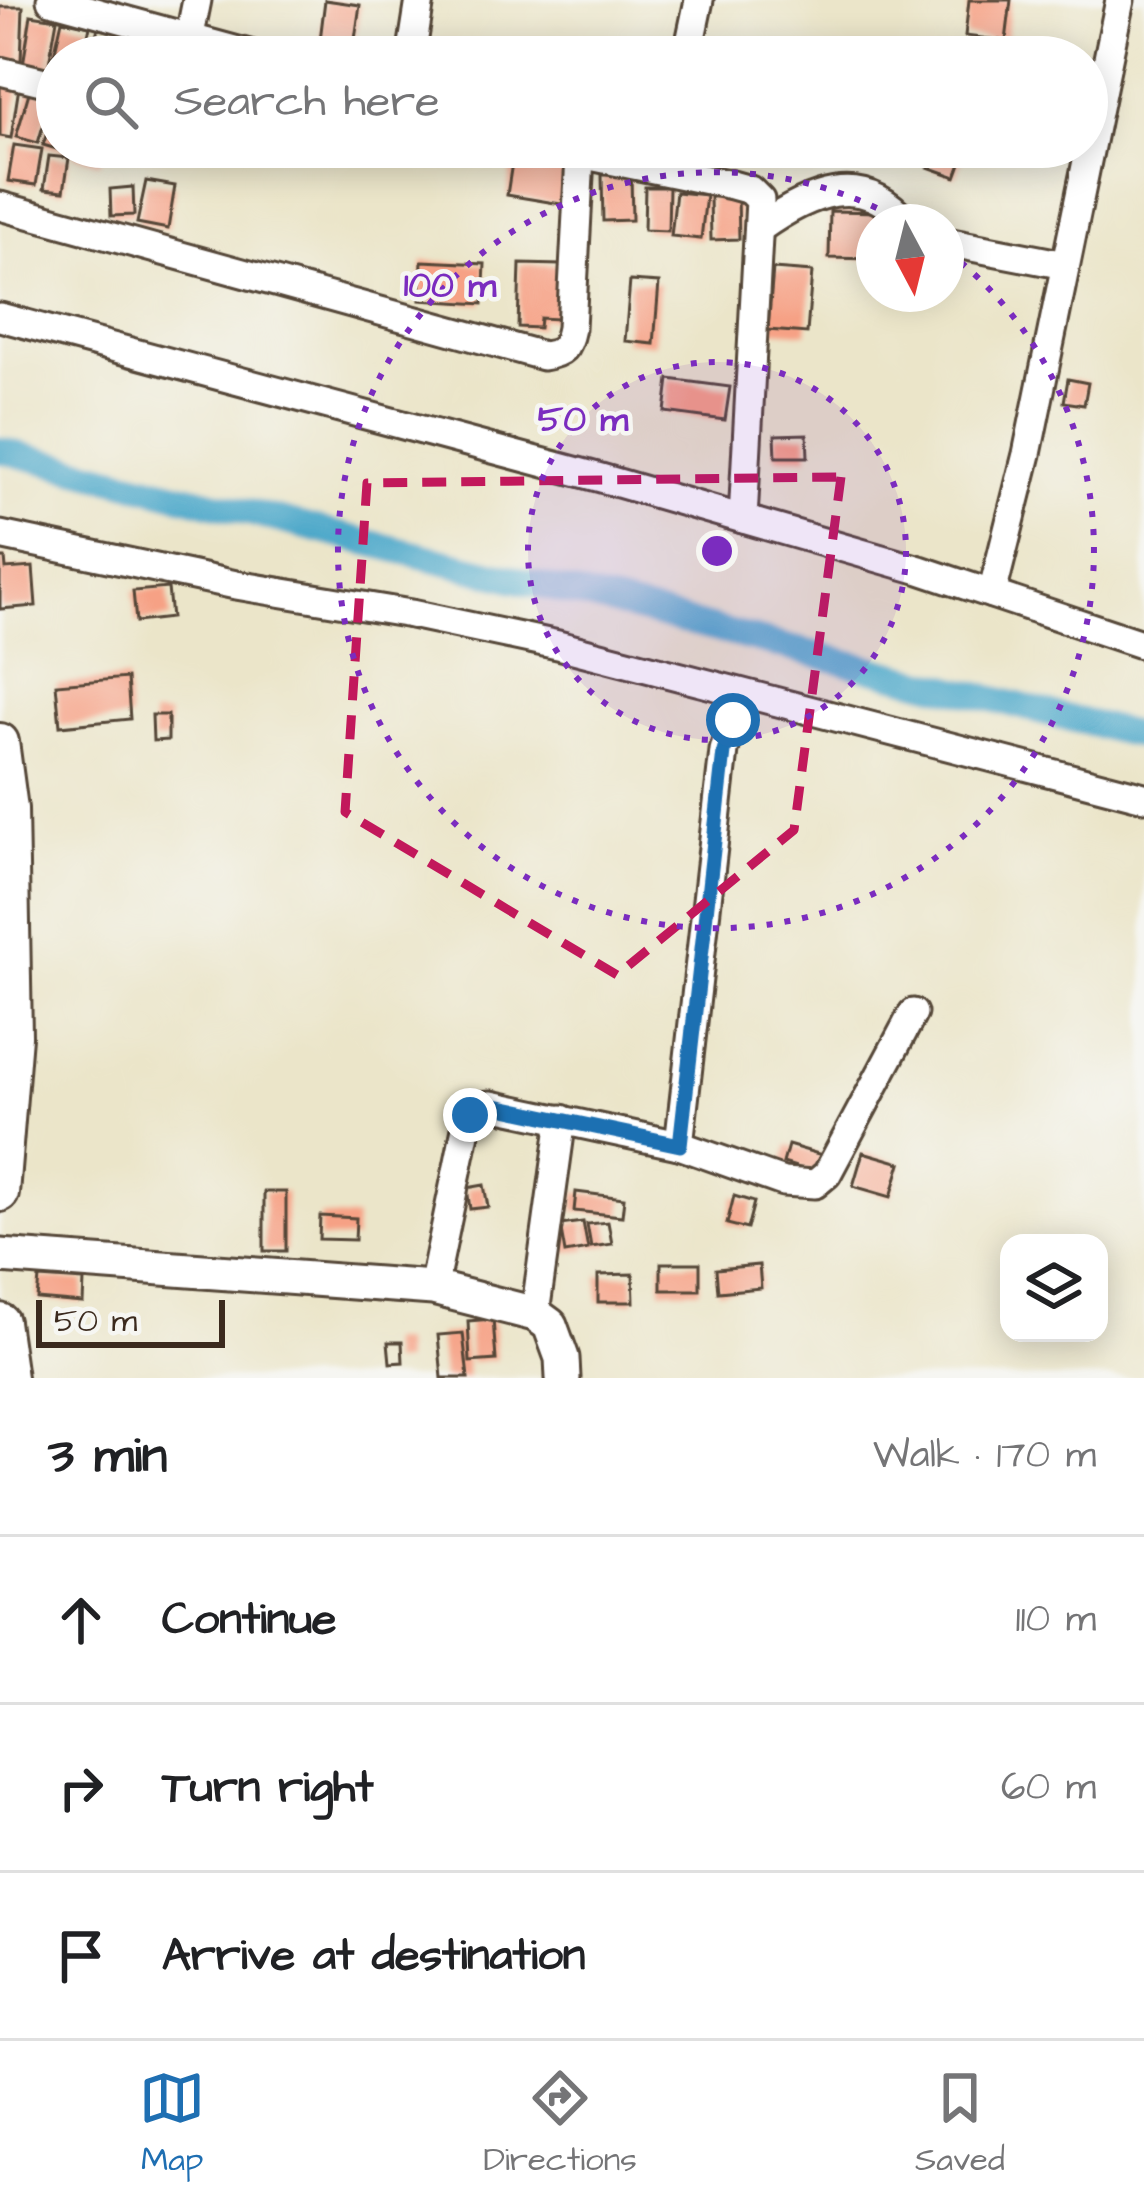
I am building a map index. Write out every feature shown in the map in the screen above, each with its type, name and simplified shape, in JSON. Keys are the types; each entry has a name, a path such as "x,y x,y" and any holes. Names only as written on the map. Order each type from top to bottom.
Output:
{"main road":[{"path":"0,742 9,809 5,910 13,1036 0,1192"},
{"path":"0,1322 8,1378"}],"street":[{"path":"51,0 193,36"},
{"path":"190,35 197,0"},
{"path":"414,36 420,0"},
{"path":"691,36 699,0"},
{"path":"1108,55 1120,0"},
{"path":"0,71 36,80"},
{"path":"0,206 543,356 559,354 567,346 571,328 579,168"},
{"path":"696,168 750,190 760,200 743,519"},
{"path":"992,594 1028,454 1084,168"},
{"path":"760,228 818,193 844,191 888,204"},
{"path":"964,246 1065,266"},
{"path":"0,317 743,519 1144,645"},
{"path":"0,536 516,636 1144,796"},
{"path":"680,1145 724,752 739,693"},
{"path":"433,1288 470,1115 478,1106 680,1145 783,1182 815,1184 827,1174 914,1013"},
{"path":"535,1314 562,1119"},
{"path":"0,1256 433,1288 535,1314 550,1325 562,1358 563,1378"}],"highlighted area":[{"path":"841,477 794,830 617,975 345,812 367,483"}],"building":[{"path":"325,0 360,5 355,36 320,36"},
{"path":"969,0 1011,0 1007,36 965,36"},
{"path":"0,7 23,7 21,61 0,61"},
{"path":"31,15 57,19 54,36 36,36 36,67 23,65"},
{"path":"62,20 90,26 88,36 58,36"},
{"path":"98,28 124,35 124,36 96,36"},
{"path":"0,84 19,87 11,138 0,136"},
{"path":"30,89 36,91 36,142 16,137"},
{"path":"14,145 36,148 36,185 8,181"},
{"path":"47,168 67,168 64,191 44,189"},
{"path":"511,168 573,168 567,205 507,195"},
{"path":"931,168 959,168 956,177"},
{"path":"602,175 631,175 632,220 603,221"},
{"path":"146,181 175,186 168,229 137,223"},
{"path":"133,187 134,215 111,216 110,189"},
{"path":"645,187 669,187 668,231 644,230"},
{"path":"676,192 706,195 701,239 671,236"},
{"path":"738,196 739,239 711,240 710,197"},
{"path":"830,211 856,212 856,259 829,258"},
{"path":"422,261 485,264 483,304 420,300"},
{"path":"520,264 561,265 558,319 540,318 539,328 518,327"},
{"path":"773,269 812,272 807,333 768,330"},
{"path":"630,281 659,283 654,344 625,341"},
{"path":"669,379 730,387 725,420 665,412"},
{"path":"1068,379 1088,383 1084,405 1064,402"},
{"path":"807,434 808,457 776,457 775,435"},
{"path":"0,558 5,558 6,569 33,567 36,606 0,609"},
{"path":"168,588 171,618 136,622 133,591"},
{"path":"127,678 130,719 60,726 56,684"},
{"path":"152,715 168,715 168,740 153,741"},
{"path":"788,1145 822,1155 816,1173 783,1163"},
{"path":"863,1152 901,1163 891,1197 853,1186"},
{"path":"484,1185 488,1207 470,1209 467,1188"},
{"path":"264,1192 286,1192 286,1251 264,1251"},
{"path":"576,1192 624,1198 622,1216 574,1211"},
{"path":"734,1196 754,1202 747,1229 727,1224"},
{"path":"320,1216 356,1218 355,1240 319,1239"},
{"path":"583,1222 588,1249 565,1253 560,1225"},
{"path":"608,1222 612,1244 591,1247 587,1224"},
{"path":"661,1263 700,1263 700,1290 661,1290"},
{"path":"759,1265 761,1288 718,1292 716,1269"},
{"path":"633,1274 634,1302 598,1302 598,1275"},
{"path":"39,1278 84,1281 83,1303 37,1299"},
{"path":"493,1319 496,1360 470,1362 468,1321"},
{"path":"463,1333 468,1378 442,1378 438,1335"},
{"path":"388,1342 402,1342 403,1362 390,1363"}],"waterway":[{"path":"0,450 1144,737"}],"route":[{"path":"470,1115 478,1106 491,1105 680,1145 724,752 733,720"}]}
